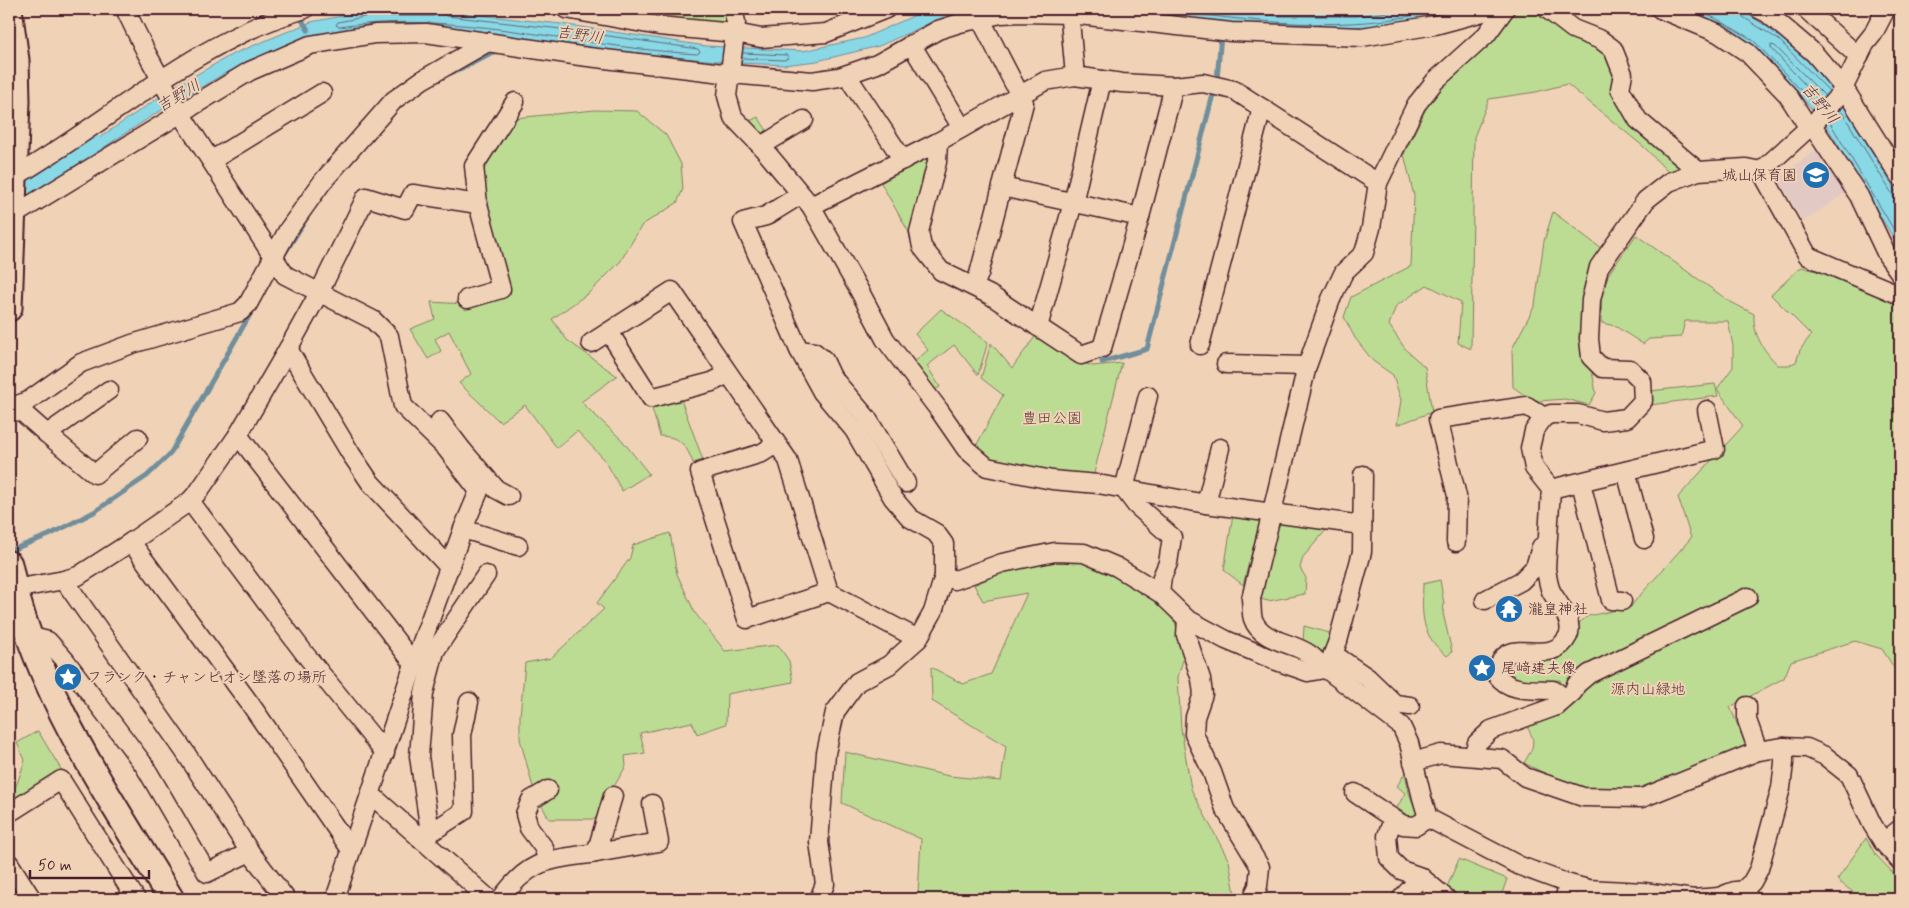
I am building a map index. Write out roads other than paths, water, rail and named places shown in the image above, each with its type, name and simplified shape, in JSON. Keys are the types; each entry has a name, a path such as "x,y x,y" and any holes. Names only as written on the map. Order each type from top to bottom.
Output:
{"street":[{"path":"9,9 16,60 17,93 9,308"},
{"path":"125,9 178,110 279,264 319,293 373,320 389,336 403,406 446,448 458,455 496,490 509,496"},
{"path":"12,198 163,84 217,46 278,16 305,9"},
{"path":"573,9 659,26 735,38 761,38 826,33 886,9"},
{"path":"733,9 736,22 735,38 732,71 727,96 733,117 761,146 805,200 859,290 884,339 939,410 966,450 987,467 1052,480 1124,489 1206,504 1362,526"},
{"path":"12,198 250,70 310,46 375,34 426,33 580,56 812,81 839,77 877,64 938,30 1001,14 1070,11 1222,31 1362,37 1435,25 1494,9"},
{"path":"1410,706 1395,704 1368,678 1274,640 1259,628 1253,619 1251,599 1307,366 1331,299 1344,272 1364,253 1371,228 1378,183 1416,105 1436,81 1486,34 1505,9"},
{"path":"1547,9 1573,29 1601,40 1613,49 1623,74 1620,89 1638,120 1698,171"},
{"path":"1660,9 1718,32 1748,54 1787,94 1812,125 1859,196 1887,255 1900,273"},
{"path":"1759,9 1767,13 1814,52 1842,90 1900,177"},
{"path":"1806,9 1859,57"},
{"path":"1761,171 1812,125 1842,90 1886,9"},
{"path":"1070,11 1076,76"},
{"path":"974,286 1024,103 981,20"},
{"path":"9,409 28,401 81,363 132,344 240,312 279,264 288,230 323,181 394,100 422,80 488,42"},
{"path":"912,44 962,128"},
{"path":"819,899 825,884 819,842 826,753 835,712 856,682 889,665 918,639 933,612 944,576 944,544 936,533 910,518 892,498 854,430 822,392 798,350 743,222 766,216 903,160 1045,81 1076,76 1122,83 1174,86 1203,83 1234,90 1378,183"},
{"path":"1038,327 1074,203 1102,80"},
{"path":"852,84 903,160"},
{"path":"938,142 937,162 919,232 922,247 941,271 974,286 1011,308 1081,355 1102,348 1140,217 1174,86"},
{"path":"212,160 322,93"},
{"path":"467,299 501,289 478,204 474,166 515,102"},
{"path":"1200,346 1262,108"},
{"path":"761,146 804,120"},
{"path":"1557,706 1558,693 1553,690 1515,688 1503,684 1497,675 1501,660 1505,655 1511,652 1552,652 1569,635 1568,619 1551,590 1546,568 1551,489 1534,468 1530,448 1534,431 1544,417 1551,414 1578,414 1603,421 1627,418 1643,401 1642,381 1630,369 1602,368 1592,357 1589,340 1591,300 1599,267 1646,200 1670,182 1698,171 1746,168 1761,171 1808,256 1900,295"},
{"path":"1002,187 1140,217"},
{"path":"11,590 78,576 190,501 238,435 288,349 319,293 366,197 405,209 414,194 478,204"},
{"path":"591,344 672,291 788,460 829,592 918,639"},
{"path":"609,332 651,398 712,382 728,374"},
{"path":"288,349 370,482 450,568"},
{"path":"798,350 814,352 824,360 832,377 854,400 867,418 906,483"},
{"path":"1226,364 1307,366"},
{"path":"47,434 109,390"},
{"path":"1124,489 1148,396"},
{"path":"1456,542 1456,496 1438,419 1527,406 1544,417"},
{"path":"9,409 22,412 95,474 138,438"},
{"path":"1551,489 1715,449 1707,410"},
{"path":"343,896 351,850 414,664 463,529 479,491 440,421"},
{"path":"238,435 414,664"},
{"path":"776,444 762,453 700,472 747,619 829,592"},
{"path":"1206,504 1220,448"},
{"path":"1626,471 1644,539"},
{"path":"1363,475 1362,552 1328,662 1330,672 1401,726 1409,743 1428,818 1567,892 1588,889 1644,892 1694,899 1718,897 1736,890 1746,895 1759,869 1781,788 1784,747"},
{"path":"1581,483 1611,600 1622,601"},
{"path":"1124,489 1136,505 1172,537 1168,563 1162,577 1160,593"},
{"path":"190,501 304,654 384,753"},
{"path":"1485,600 1521,581 1535,567 1548,525"},
{"path":"463,529 518,546"},
{"path":"131,542 251,705 351,850"},
{"path":"944,576 955,580 1002,563 1055,552 1084,553 1117,567 1160,593 1187,619 1226,640 1308,672 1328,662"},
{"path":"9,564 11,590 45,680 84,754 171,899"},
{"path":"425,836 419,756 424,693 435,650 486,575"},
{"path":"64,580 185,752 250,852 286,899"},
{"path":"1474,756 1478,743 1492,730 1557,706 1589,674 1748,597"},
{"path":"1187,619 1186,635 1201,679 1203,694 1195,718 1194,734 1212,772 1225,809 1260,867 1258,886 1252,899"},
{"path":"28,636 48,641 65,660 144,765 208,873 250,852"},
{"path":"425,836 464,811 462,735 469,702"},
{"path":"1747,706 1747,720 1758,751"},
{"path":"1413,762 1441,754 1502,759 1524,777 1583,797 1640,791 1758,751 1784,747 1807,748 1825,756 1849,775 1882,842 1900,861"},
{"path":"9,813 61,780 136,899"},
{"path":"547,861 544,848 529,828 525,814 531,800 548,790"},
{"path":"1355,793 1403,825 1416,826 1428,818"},
{"path":"596,853 613,796"},
{"path":"370,797 376,799 425,836 489,899"},
{"path":"502,899 512,884 536,865 547,861 659,842 652,804"},
{"path":"1394,819 1387,836 1389,858 1401,870 1421,877 1447,899"},
{"path":"1882,842 1900,829"},
{"path":"9,863 32,899"},
{"path":"1401,899 1421,877"}],"water":[{"path":"379,9 425,9 561,24 706,46 803,51 864,38 929,9 972,9 942,18 879,46 817,61 784,65 640,54 452,28 322,35 287,44 222,75 155,114 83,161 43,171 99,138 176,86 233,54 311,22"},
{"path":"1123,9 1335,11 1352,9 1455,9 1414,19 1373,25 1331,28 1248,25"},
{"path":"1680,9 1739,9 1782,36 1831,84 1900,198 1900,249 1826,125 1794,89 1750,44 1715,23"}],"waterway":[{"path":"302,20 308,30"},
{"path":"1102,362 1147,349 1217,79 1221,35"},
{"path":"451,73 498,51"},
{"name":"吉野川","path":"9,196 90,148"},
{"path":"282,258 309,214"},
{"path":"9,551 49,535 94,512 147,476 170,454 252,311"}],"place":[{"name":"城山保育園","path":"1816,175"},
{"name":"瀧皇神社","path":"1509,609"},
{"name":"尾﨑建夫像","path":"1482,668"},
{"name":"フランク・チャンピオン墜落の場所","path":"68,677"}],"park label":[{"name":"豊田公園","path":"1052,418"},
{"name":"源内山緑地","path":"1648,689"}]}
